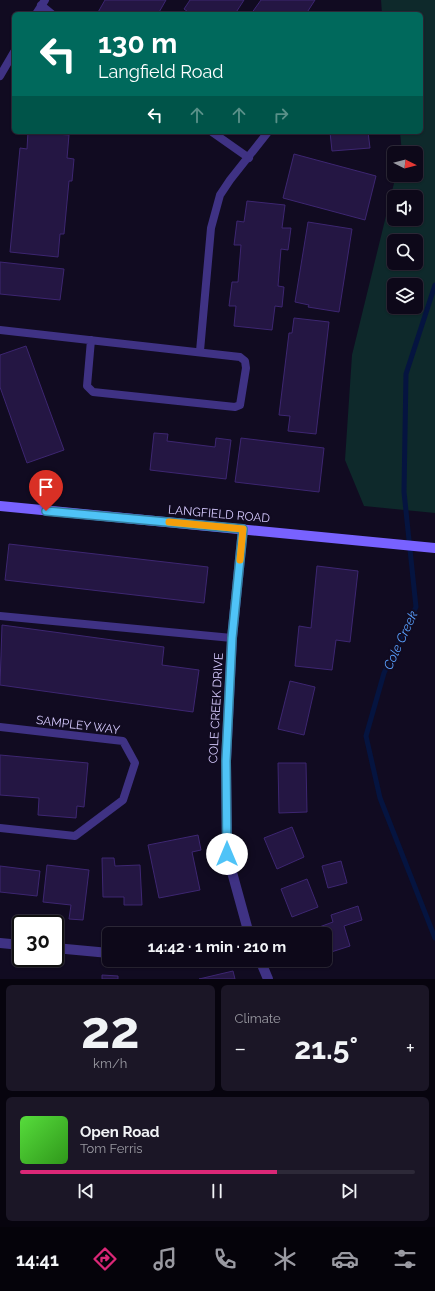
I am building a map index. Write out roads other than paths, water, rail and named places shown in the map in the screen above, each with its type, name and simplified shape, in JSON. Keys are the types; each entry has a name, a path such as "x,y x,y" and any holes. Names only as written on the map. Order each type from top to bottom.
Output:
{"street":[{"name":"LANGFIELD ROAD","path":"0,506 435,548"},
{"name":"COLE CREEK DRIVE","path":"243,529 232,638 226,761 227,854 248,927"},
{"path":"0,943 12,944"},
{"path":"64,949 102,952"},
{"path":"263,967 268,979"}],"lane":[{"path":"37,12 42,3 50,12"},
{"path":"0,76 12,55"},
{"path":"215,134 249,158"},
{"path":"200,352 211,228 220,195 267,134"},
{"path":"0,330 200,352 240,357 245,361 246,368 240,405 235,407 93,392 86,386 90,340"},
{"path":"0,616 232,638"},
{"name":"SAMPLEY WAY","path":"0,727 124,741 135,763 123,800 75,836 0,828"}],"waterway":[{"name":"Cole Creek","path":"435,285 406,374 404,492 416,607 384,673 366,736 380,798 435,938"}]}
